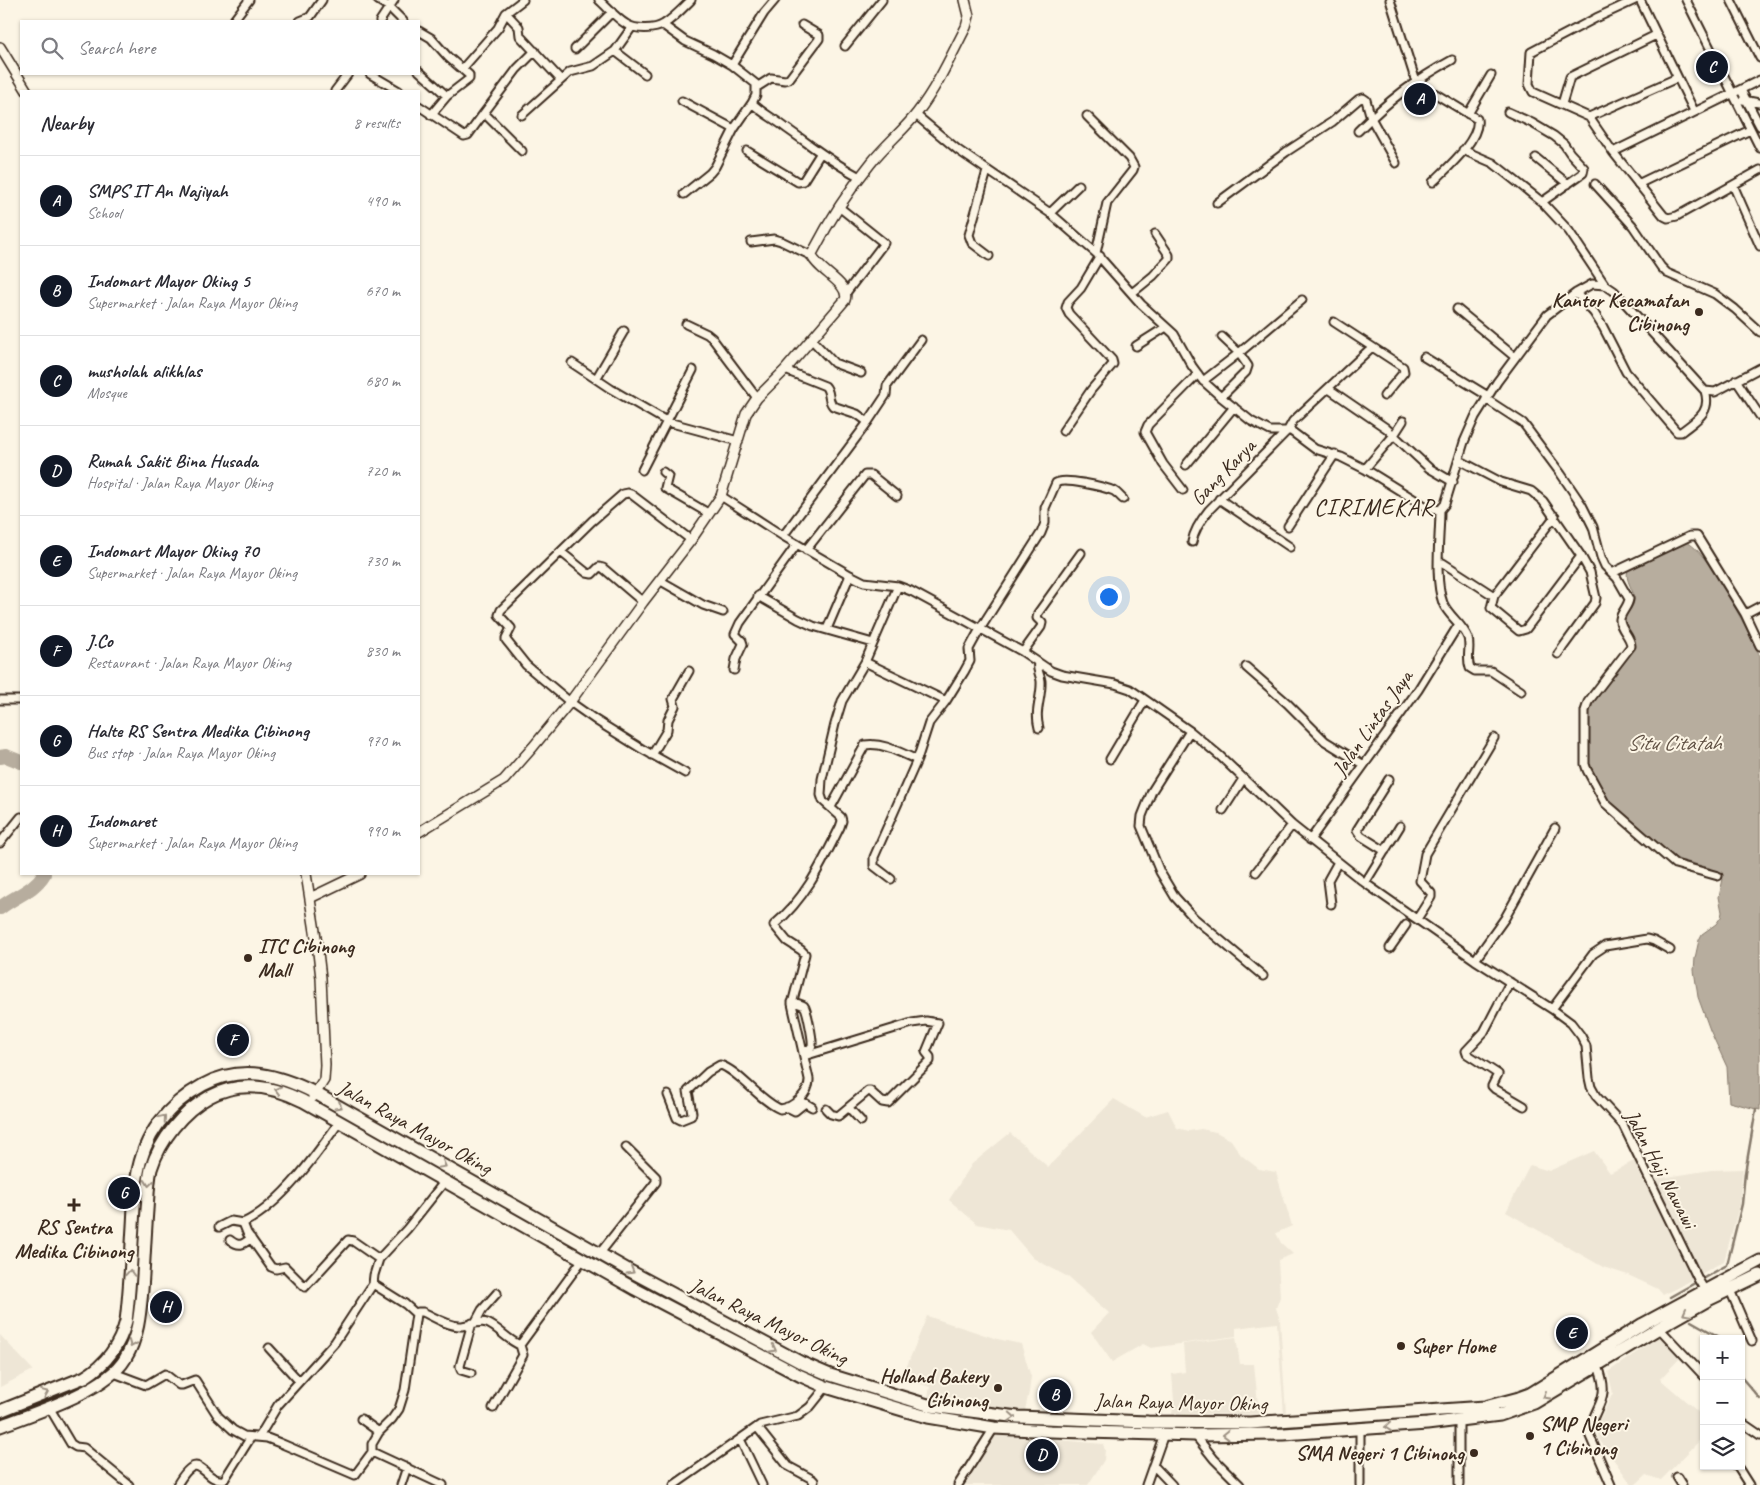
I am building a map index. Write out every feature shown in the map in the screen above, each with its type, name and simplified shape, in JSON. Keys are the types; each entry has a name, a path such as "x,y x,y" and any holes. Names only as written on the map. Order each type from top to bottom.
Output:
{"main road":[{"name":"Jalan Raya Mayor Oking","path":"0,1411 93,1372 110,1356 124,1329 128,1307 136,1178 146,1144 163,1117 191,1092 230,1074 250,1072 274,1076 298,1084 664,1290 807,1365 830,1375 946,1409 996,1415 1250,1423 1285,1422 1485,1406 1519,1398 1544,1386 1642,1324 1704,1288 1760,1261"},
{"name":"Jalan Raya Mayor Oking","path":"0,1426 83,1392 114,1373 125,1359 136,1332 141,1301 149,1181 151,1170 162,1144 174,1127 195,1105 215,1093 232,1088 254,1086 288,1093 309,1104 658,1301 826,1387 928,1417 994,1428 1195,1435 1284,1434 1360,1430 1459,1421 1500,1414 1522,1408 1598,1366 1659,1328 1704,1288 1730,1290 1760,1275"},
{"path":"468,1194 474,1182"},
{"path":"658,1301 664,1290"},
{"path":"1139,1421 1140,1433"}],"street":[{"path":"234,20 249,0"},
{"path":"302,20 310,17 322,0"},
{"path":"378,0 389,7 402,20"},
{"path":"381,20 394,0"},
{"path":"463,68 498,28 506,13 522,0"},
{"path":"599,0 625,24 632,27 664,25 691,0"},
{"path":"732,66 764,13 775,0"},
{"path":"845,46 882,0"},
{"path":"812,256 814,249 839,207 860,177 894,136 916,115 936,84 966,27 969,16 965,0"},
{"path":"1390,0 1416,82 1477,119 1478,125 1464,150 1433,182"},
{"path":"1635,0 1531,52 1530,88 1533,92 1589,117 1638,184 1660,212 1668,218 1677,216 1760,170"},
{"path":"1640,0 1694,111"},
{"path":"1731,0 1760,58"},
{"path":"1689,1 1760,148"},
{"path":"575,49 612,12"},
{"path":"506,13 519,27 520,36 561,80"},
{"path":"664,25 685,41 713,54 732,66 754,82 757,87 752,103 734,130 715,167 710,174 684,194"},
{"path":"757,87 771,78 789,79 819,39 819,35 802,25"},
{"path":"522,115 574,70 600,62 615,51 632,27"},
{"path":"420,32 431,38 448,57 469,75 469,79 447,96 431,115"},
{"path":"1562,104 1570,77 1656,35"},
{"path":"0,47 25,90"},
{"path":"420,107 466,136 517,69 535,51"},
{"path":"615,51 646,74"},
{"path":"1358,131 1398,94 1422,76 1452,60"},
{"path":"420,72 447,96"},
{"path":"336,90 347,75"},
{"path":"372,75 397,90"},
{"path":"1468,114 1491,75"},
{"path":"1589,117 1678,78"},
{"path":"1613,152 1694,111 1734,97 1740,90 1760,80"},
{"path":"1740,90 1760,126"},
{"path":"1734,97 1759,101 1755,115"},
{"path":"1216,203 1363,98 1366,100 1371,118 1396,163"},
{"path":"682,101 734,130"},
{"path":"752,103 837,166 860,177"},
{"path":"1508,112 1548,132 1564,144 1584,171 1542,202"},
{"path":"484,113 522,151"},
{"path":"916,115 986,171 1050,213 1098,255 1132,293 1177,338 1203,380 1234,407 1263,428 1275,431 1288,430 1295,433 1315,449 1335,454 1365,469 1420,504 1433,510 1440,510"},
{"path":"1063,431 1091,390 1113,364 1112,360 1069,314 1066,308 1068,302 1080,288 1098,255 1107,203 1134,167 1129,158 1087,116"},
{"path":"1638,184 1750,130"},
{"path":"1464,150 1493,163 1542,202 1569,231 1605,285 1614,291 1705,391 1708,406 1704,412 1681,432 1677,432 1626,372 1603,327 1594,313 1576,293"},
{"path":"747,151 798,182 803,181 820,154"},
{"path":"1536,158 1568,184"},
{"path":"986,171 969,235 972,243 989,256"},
{"path":"1595,184 1633,226 1667,273 1715,294 1760,332"},
{"path":"1050,213 1079,185"},
{"path":"1733,185 1760,246"},
{"path":"420,831 504,780 533,748 570,702 643,602 661,581 721,496 746,414 757,398 785,370 842,304 846,293 884,243 839,207"},
{"path":"1132,293 1154,276 1169,259 1169,255 1155,234"},
{"path":"750,242 781,241 812,256 817,265 843,287 846,293"},
{"path":"1521,691 1491,671 1475,671 1470,668 1467,656 1468,640 1459,624 1444,605 1440,590 1440,510 1447,500 1469,430 1487,397 1541,322 1547,315 1576,293 1592,284 1605,285"},
{"path":"1203,380 1239,353 1302,300"},
{"path":"1458,309 1515,358"},
{"path":"1334,322 1404,368 1403,374 1384,396"},
{"path":"686,324 712,338 757,398"},
{"path":"1136,346 1166,327"},
{"path":"596,380 624,331"},
{"path":"1221,397 1248,368 1247,362 1222,337"},
{"path":"811,339 834,363 861,373"},
{"path":"783,536 868,422 886,395 887,386 921,340"},
{"name":"Gang Karya","path":"1192,542 1201,519 1219,499 1288,430 1293,421 1372,347"},
{"path":"1424,357 1487,397 1523,423 1562,474 1582,505 1593,527 1603,562 1629,600 1620,619 1631,643 1629,649 1586,707 1586,770 1605,803 1675,864 1718,876"},
{"path":"572,363 596,380 668,422 738,441"},
{"path":"1705,391 1715,392 1760,368"},
{"path":"642,470 693,370"},
{"path":"785,370 825,386 829,390 833,406 857,414 868,422"},
{"path":"1183,490 1163,464 1145,432 1148,425 1198,374"},
{"path":"1736,380 1760,416"},
{"path":"1329,388 1374,418 1429,468 1453,482"},
{"path":"1186,465 1234,407"},
{"path":"1365,469 1394,435 1403,421"},
{"path":"1288,526 1335,454"},
{"path":"1459,460 1501,482 1532,491 1544,501 1582,556 1590,572 1595,600 1588,614 1558,654"},
{"path":"663,472 668,476 665,488 708,513"},
{"path":"806,550 865,475 871,475 897,496"},
{"path":"891,879 876,868 874,860 917,760 929,723 946,702 969,662 969,650 980,629 1041,533 1045,523 1045,508 1056,483 1064,480 1114,491 1123,499"},
{"path":"685,773 596,721 526,665 506,639 511,628 499,614 623,494 628,493 691,540"},
{"name":"Jalan Haji Nawawi","path":"721,496 783,536 850,575 864,582 898,586 911,591 1023,652 1052,671 1062,675 1123,686 1190,732 1220,756 1292,825 1365,883 1475,960 1571,1023 1586,1046 1588,1078 1591,1087 1596,1096 1623,1125 1704,1288"},
{"path":"1219,499 1290,547"},
{"path":"1555,516 1494,596 1491,605 1493,611 1519,631 1523,631 1582,556"},
{"path":"1612,573 1690,536 1696,536 1745,614 1760,646"},
{"path":"734,670 736,658 743,644 735,634 740,622 797,544"},
{"path":"561,552 587,573 592,574 599,568 604,568 643,602"},
{"path":"1023,652 1041,627 1042,623 1037,618 1038,614 1081,553"},
{"path":"1442,563 1494,596"},
{"path":"827,630 850,575"},
{"path":"661,581 703,605 723,612"},
{"path":"668,1095 677,1118 681,1120 690,1116 692,1113 688,1091 708,1072 720,1065 727,1067 775,1107 780,1109 787,1107 800,1098 809,1086 810,1079 792,1002 805,954 787,941 774,924 803,895 816,876 840,827 842,821 840,816 823,801 821,795 822,779 842,701 864,662 898,586"},
{"path":"758,596 798,619 827,630 873,642"},
{"path":"1745,614 1760,606"},
{"name":"Jalan Lintas Jaya","path":"1310,840 1418,690 1459,624"},
{"path":"864,662 946,702"},
{"path":"1038,662 1037,670 1041,682 1036,716 1039,728"},
{"path":"1246,667 1292,708 1325,741 1364,765"},
{"path":"652,755 668,727 668,720 675,706 673,699 689,671"},
{"path":"0,700 20,700"},
{"path":"1110,759 1145,700"},
{"path":"1190,732 1152,791 1144,810 1141,825 1160,872 1179,903 1263,976"},
{"path":"1390,948 1407,924 1431,897 1430,891 1420,881 1425,854 1494,738"},
{"path":"831,807 866,744 886,747 917,760"},
{"path":"1223,810 1243,779"},
{"path":"1385,851 1361,836 1357,830 1390,779"},
{"path":"0,844 20,818"},
{"path":"1256,872 1292,825"},
{"path":"1365,883 1400,826"},
{"path":"1475,960 1505,918 1555,828"},
{"path":"1331,904 1328,880 1338,862"},
{"path":"306,875 321,978 325,1065 324,1080 309,1104"},
{"path":"310,898 358,875"},
{"path":"1552,1009 1593,954 1605,946 1647,939 1670,950"},
{"path":"1510,982 1484,1032 1466,1051 1467,1054 1498,1074 1492,1086 1494,1089 1524,1106"},
{"path":"792,1002 803,1005 808,1016 812,1043 804,1055"},
{"path":"804,1055 912,1023 926,1021 938,1023 926,1052 930,1057 930,1061 896,1096 885,1104 868,1091 838,1116 831,1114 826,1109"},
{"path":"787,1107 795,1112 805,1103 812,1107"},
{"path":"849,1108 861,1121"},
{"path":"219,1227 231,1221 243,1223 265,1209 303,1170 340,1121"},
{"path":"600,1253 656,1182 656,1177 626,1147"},
{"path":"177,1485 188,1469 193,1466 199,1467 217,1480 224,1480 278,1405 335,1342 373,1284 379,1259 407,1229 445,1181"},
{"path":"243,1223 247,1234 252,1238 271,1268 286,1267 305,1288 348,1240 353,1240 379,1259"},
{"path":"230,1240 237,1245 241,1245 252,1238"},
{"path":"520,1345 584,1259"},
{"path":"373,1284 405,1304 416,1314"},
{"path":"1730,1290 1752,1341"},
{"path":"470,1373 461,1370 460,1366 473,1323 497,1293"},
{"path":"416,1314 422,1312 456,1326 467,1326 473,1323 488,1324 520,1345 523,1355 493,1408"},
{"path":"114,1373 146,1386 165,1374 178,1385 195,1380 218,1416 244,1436 267,1438 355,1475 372,1452 372,1444 379,1432 396,1414 404,1395 416,1314"},
{"path":"1659,1328 1700,1372"},
{"path":"269,1348 299,1381"},
{"path":"1598,1366 1602,1377 1604,1394 1591,1425 1590,1434 1611,1485"},
{"path":"674,1485 757,1427 798,1416 810,1407 826,1387"},
{"path":"49,1407 73,1446 84,1448 129,1485"},
{"path":"361,1419 379,1432"},
{"path":"1459,1421 1460,1485"},
{"path":"1745,1425 1760,1435"},
{"path":"757,1427 784,1462 814,1480 813,1485"},
{"path":"958,1485 994,1428"},
{"path":"1360,1430 1360,1485"},
{"path":"1146,1485 1164,1434"},
{"path":"1195,1435 1214,1459 1240,1485"},
{"path":"740,1439 762,1485"},
{"path":"372,1452 443,1485"},
{"path":"1153,1465 1172,1485"},
{"path":"401,1485 407,1467"},
{"path":"1740,1470 1749,1485"},
{"path":"1677,1477 1682,1485"}],"shaded area":[{"path":"1114,1099 1145,1117 1168,1110 1177,1128 1189,1131 1201,1129 1216,1132 1231,1140 1241,1155 1259,1169 1276,1172 1292,1226 1276,1233 1281,1243 1293,1254 1278,1260 1280,1297 1276,1308 1280,1320 1286,1414 1284,1414 1277,1323 1236,1328 1236,1336 1151,1348 1143,1344 1112,1362 1091,1332 1109,1313 1068,1277 1033,1258 1009,1230 977,1224 949,1200 972,1164 1010,1133 1048,1167"},
{"path":"1594,1151 1610,1173 1638,1159 1696,1278 1663,1295 1658,1289 1628,1275 1603,1267 1506,1212 1530,1165 1549,1171"},
{"path":"1743,1169 1739,1207 1724,1261 1701,1274 1655,1179 1711,1170"},
{"path":"927,1316 997,1339 1021,1344 1031,1377 1025,1410 938,1401 928,1397 930,1387 902,1378"},
{"path":"0,1335 33,1370 0,1387"},
{"path":"1660,1336 1681,1357 1660,1379 1700,1414 1700,1440 1661,1480 1646,1475 1635,1485 1632,1485 1598,1438 1599,1421 1613,1393 1608,1372"},
{"path":"1236,1337 1240,1364 1254,1364 1259,1414 1172,1414 1174,1401 1172,1374 1185,1372 1183,1344"},
{"path":"992,1434 1103,1444 1105,1450 1104,1460 1088,1485 961,1485"}],"water":[{"name":"Situ Citatah","path":"1683,541 1693,546 1715,573 1760,656 1760,1110 1729,1102 1727,1067 1710,1030 1698,997 1694,970 1695,958 1702,934 1716,924 1721,917 1719,897 1723,879 1710,868 1680,860 1668,854 1618,811 1604,793 1592,771 1588,758 1589,710 1596,697 1635,648 1634,641 1625,623 1634,601 1627,578 1628,570"}],"waterway":[{"path":"0,757 6,756 20,762"},
{"path":"0,908 30,889 43,875"},
{"path":"1670,1297 1727,1265 1742,1204 1745,1173 1756,1109"},
{"path":"1691,1321 1716,1335"},
{"path":"1744,1380 1760,1399"}],"place":[{"name":"musholah alikhlas","path":"1712,67"},
{"name":"SMPS IT An Najiyah","path":"1420,99"},
{"name":"Kantor Kecamatan Cibinong","path":"1699,312"},
{"name":"ITC Cibinong Mall","path":"248,958"},
{"name":"J.Co","path":"233,1040"},
{"name":"Halte RS Sentra Medika Cibinong","path":"124,1193"},
{"name":"RS Sentra Medika Cibinong","path":"74,1205"},
{"name":"Indomaret","path":"166,1307"},
{"name":"Indomart Mayor Oking 70","path":"1572,1333"},
{"name":"Super Home","path":"1401,1346"},
{"name":"Holland Bakery Cibinong","path":"998,1388"},
{"name":"Indomart Mayor Oking 5","path":"1055,1395"},
{"name":"SMP Negeri 1 Cibinong","path":"1530,1436"},
{"name":"SMA Negeri 1 Cibinong","path":"1474,1453"},
{"name":"Rumah Sakit Bina Husada","path":"1042,1455"}],"district":[{"name":"CIRIMEKAR","path":"1374,507"}]}
